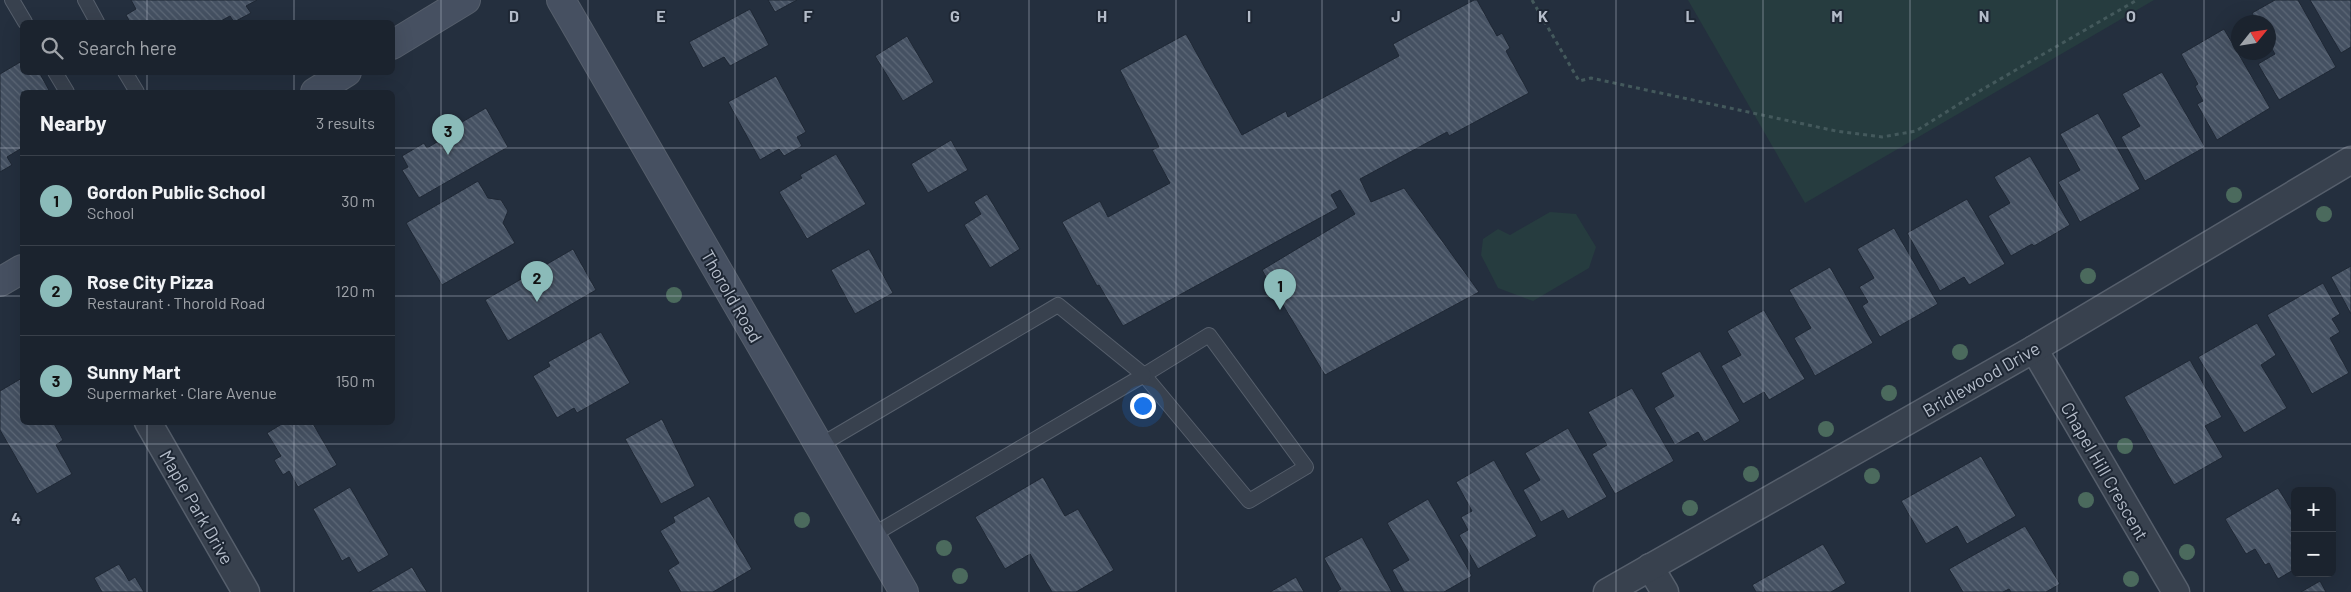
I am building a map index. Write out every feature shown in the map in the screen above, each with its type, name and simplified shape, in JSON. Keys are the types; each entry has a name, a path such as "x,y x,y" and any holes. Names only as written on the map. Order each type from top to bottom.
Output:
{"street":[{"path":"395,43 466,0"},
{"name":"Thorold Road","path":"561,0 904,592"},
{"path":"317,90 342,75"},
{"name":"Bridlewood Drive","path":"1607,592 2034,349 2351,160"},
{"path":"0,282 20,270"},
{"name":"Chapel Hill Crescent","path":"2034,349 2176,592"},
{"name":"Maple Park Drive","path":"150,425 246,592"},
{"path":"1650,567 1665,592"}],"lane":[{"path":"12,0 24,20"},
{"path":"84,0 96,20"},
{"path":"57,75 66,90"},
{"path":"127,75 136,90"},
{"path":"819,446 1058,304 1144,375 1248,501 1306,467 1209,334 1144,375 871,536"}],"path":[{"path":"1532,0 1579,81 1591,78 1836,132 1882,137 1916,131 1983,89 2137,0"}],"green space":[{"path":"1688,0 2154,0 1805,203"},
{"path":"1550,212 1576,214 1596,247 1589,268 1533,301 1498,288 1481,255 1483,239 1498,229 1510,235"}],"building":[{"path":"131,0 257,0 246,6 251,13 238,20 233,20 230,16 223,20 129,20 126,15 136,9"},
{"path":"768,0 797,0 775,12"},
{"path":"1477,0 1497,36 1502,33 1510,48 1506,51 1529,93 1449,136 1447,132 1360,179 1371,202 1404,188 1479,292 1325,375 1262,270 1355,214 1340,190 1331,195 1338,208 1123,326 1099,285 1097,286 1062,222 1100,201 1108,217 1170,183 1152,150 1159,147 1120,70 1186,34 1242,135 1286,111 1288,117 1399,56 1393,44"},
{"path":"2275,0 2298,0 2336,67 2279,100 2258,64 2265,60 2276,60 2276,15 2253,15 2252,13"},
{"path":"2310,0 2351,0 2351,47 2341,53"},
{"path":"750,9 769,45 730,66 724,57 703,68 689,42"},
{"path":"2224,29 2231,41 2231,60 2242,60 2270,108 2217,140 2197,104 2203,101 2195,86 2198,84 2181,54"},
{"path":"907,36 934,82 903,101 875,56"},
{"path":"20,62 20,75 41,75 49,90 20,90 20,149 7,157 12,165 0,172 0,74"},
{"path":"2162,72 2205,147 2145,181 2121,137 2140,126 2122,94"},
{"path":"776,76 806,132 797,137 802,146 784,156 779,149 760,160 728,102"},
{"path":"486,108 508,147 419,198 402,170 408,167 402,156 424,143 427,148 447,136 445,132"},
{"path":"2098,113 2140,189 2080,222 2058,182 2080,170 2060,134"},
{"path":"951,140 968,170 928,193 911,164"},
{"path":"836,154 866,204 807,239 779,192 802,178 800,175"},
{"path":"2030,156 2070,225 2034,246 2032,244 2011,256 1988,216 2010,203 1994,177"},
{"path":"478,181 488,198 501,200 508,211 503,223 515,243 442,285 406,223"},
{"path":"987,194 1020,249 990,268 964,225 981,214 974,202"},
{"path":"1967,199 2005,264 1969,285 1964,277 1940,291 1907,233"},
{"path":"1894,228 1938,304 1880,337 1862,306 1868,302 1859,287 1874,278 1857,249"},
{"path":"573,249 596,290 508,341 485,300"},
{"path":"869,249 893,293 855,314 831,270"},
{"path":"2351,266 2351,314 2331,277"},
{"path":"1830,267 1873,343 1815,376 1794,338 1811,328 1789,290"},
{"path":"2323,283 2340,314 2332,319 2340,332 2330,338 2349,373 2312,394 2267,315"},
{"path":"1764,310 1805,379 1769,400 1764,392 1743,404 1721,366 1741,355 1727,331"},
{"path":"2257,323 2276,355 2261,365 2287,408 2244,433 2198,357"},
{"path":"601,332 630,383 577,413 574,408 557,418 533,376 550,366 548,362"},
{"path":"1700,351 1740,421 1704,442 1698,432 1675,445 1654,408 1674,396 1661,373"},
{"path":"2190,360 2222,417 2205,426 2223,457 2174,485 2124,397"},
{"path":"20,379 20,425 55,425 63,440 56,445 72,474 37,494 0,430 0,391"},
{"path":"1632,388 1674,461 1615,494 1592,454 1607,445 1588,412"},
{"path":"662,419 695,486 661,504 625,439"},
{"path":"280,425 314,425 337,465 298,487 289,471 283,475 274,460 281,456 267,433"},
{"path":"1568,428 1607,497 1568,519 1563,510 1541,522 1523,490 1540,480 1525,453"},
{"path":"1981,456 2016,516 1967,544 1957,526 1926,544 1901,501"},
{"path":"1494,460 1537,536 1478,569 1459,535 1468,530 1461,517 1472,511 1456,482"},
{"path":"1043,477 1065,516 1078,509 1114,570 1076,592 1052,592 1030,554 1005,569 975,517"},
{"path":"350,487 389,555 358,573 349,557 342,561 313,509"},
{"path":"2278,488 2291,509 2291,571 2278,579 2269,563 2265,565 2255,549 2246,554 2225,519"},
{"path":"709,496 752,569 713,592 681,592 668,570 679,563 660,531 675,522 673,517"},
{"path":"1428,499 1472,576 1444,592 1404,592 1392,570 1409,560 1387,523"},
{"path":"2025,526 2060,584 2046,592 2011,592 2009,589 2003,592 1963,592 1949,569"},
{"path":"1362,537 1392,592 1336,592 1341,589 1324,558"},
{"path":"1823,544 1846,583 1831,592 1756,592 1752,585"},
{"path":"119,564 129,581 135,577 144,592 102,592 94,578"},
{"path":"412,567 427,592 369,592"},
{"path":"1296,577 1304,592 1270,592"},
{"path":"2320,581 2326,592 2301,592"}],"place":[{"name":"Sunny Mart","path":"448,155"},
{"name":"Rose City Pizza","path":"537,302"},
{"name":"Gordon Public School","path":"1280,310"}]}
